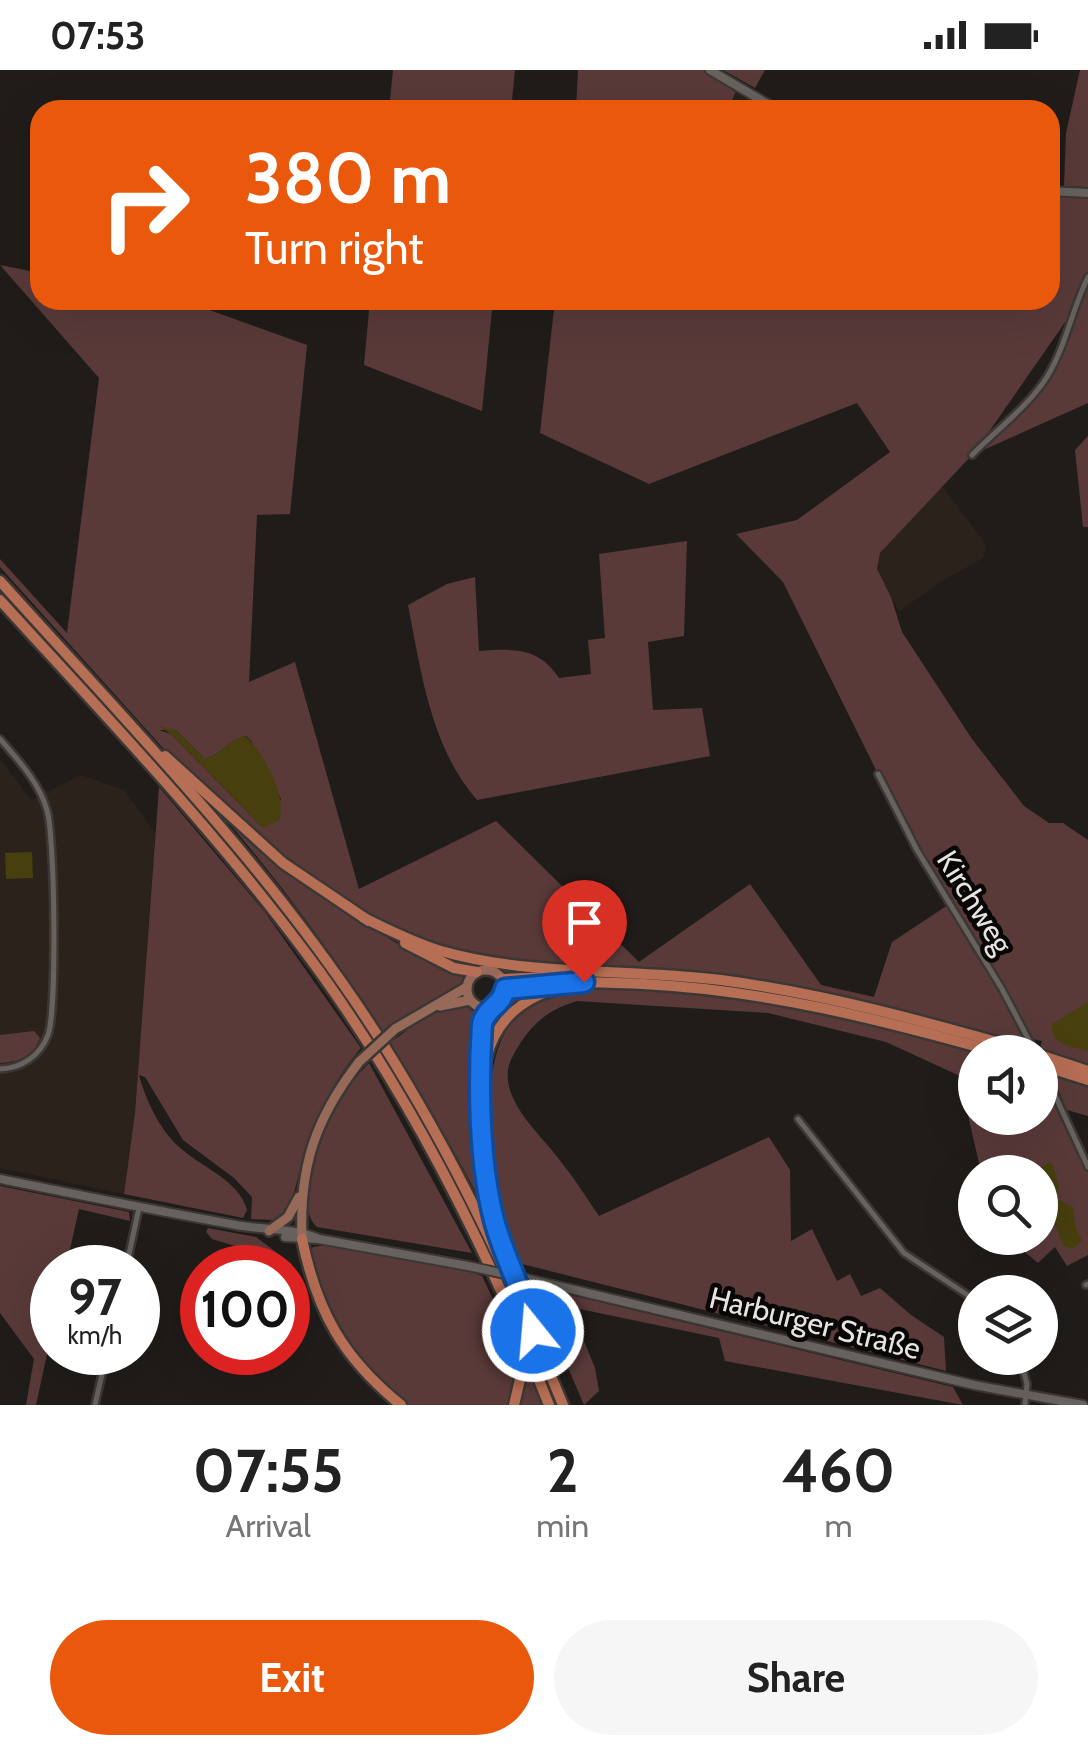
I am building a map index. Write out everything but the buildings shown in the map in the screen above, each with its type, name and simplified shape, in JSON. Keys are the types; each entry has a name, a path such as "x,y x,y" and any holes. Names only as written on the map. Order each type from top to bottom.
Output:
{"highway":[{"path":"0,581 280,900 379,1038 460,1176 563,1405"},
{"path":"0,600 234,863 322,975 384,1068 443,1170 518,1326 549,1405"},
{"path":"134,730 268,851 364,918 436,960 477,972"},
{"path":"364,918 420,944 461,956 540,968 693,977 786,990 888,1012 964,1035"},
{"path":"503,984 620,974"},
{"path":"482,1094 491,1042 519,1006 562,987 630,983"},
{"path":"503,984 630,983 730,990 871,1018 958,1042"},
{"path":"490,1008 482,1024 482,1094 491,1206 533,1331"},
{"path":"1058,1063 1088,1070"},
{"path":"1058,1067 1088,1080"},
{"path":"302,1236 312,1285 332,1329 366,1374 401,1405"},
{"path":"514,1405 522,1371 518,1326"}],"main road":[{"path":"302,1236 300,1195 309,1153 326,1110 358,1062 395,1029 467,987 477,972 490,970 503,984 500,1002 490,1008 478,1007 470,1000 467,987"},
{"path":"428,1009 470,1000"},
{"path":"269,1231 288,1216 300,1195"}],"street":[{"path":"710,70 761,100"},
{"path":"1060,192 1088,193"},
{"path":"972,456 1033,396 1048,375 1088,276"},
{"path":"0,739 29,774 46,805 52,893 48,1034 34,1056 13,1068 0,1068"},
{"name":"Kirchweg","path":"878,774 917,850 1027,1035"},
{"name":"Kirchweg","path":"1058,1100 1088,1167"},
{"path":"798,1119 904,1253 958,1289"},
{"name":"Harburger Straße","path":"0,1178 140,1208 468,1266 1026,1400 1084,1405"},
{"path":"131,1245 140,1208"},
{"path":"94,1405 101,1375"},
{"path":"1022,1375 1026,1400"}],"shaded area":[{"path":"393,70 515,70 512,100 390,100"},
{"path":"578,70 710,70 738,86 732,100 576,100"},
{"path":"723,70 765,70 755,88"},
{"path":"1080,70 1088,70 1088,187 1064,186 1066,133"},
{"path":"738,86 761,100 732,100"},
{"path":"1060,195 1088,196 1088,272 1068,318 977,449 1033,396 1048,375 1088,277 1088,403 972,455 880,553 877,569 902,632 972,739 1024,806 1049,823 1063,823 1088,840 1088,1065 1058,1054 1058,1035 1027,1035 1000,990 1023,1035 986,1035 814,991 480,957 434,946 377,921 329,891 190,778 0,567 0,559 67,633 99,378 39,310 210,310 307,345 290,514 257,515 249,682 295,662 359,889 496,821 639,962 750,884 821,985 874,997 892,942 948,905 783,582 736,534 797,520 890,452 857,403 649,484 540,433 554,310 1060,310","holes":["159,730 176,730 205,759 240,738 246,736 251,741 281,799 262,827 171,734"]},
{"path":"0,265 30,271 30,299"},
{"path":"369,310 492,310 482,411 364,365"},
{"path":"1088,436 1088,527 1083,527 1075,450"},
{"path":"942,486 985,543 986,550 983,558 899,611 877,570 880,553"},
{"path":"687,541 684,636 648,642 653,710 702,708 710,756 477,800 461,779 438,733 408,605 447,584 475,577 479,651 514,650 533,655 559,678 591,674 588,640 605,638 599,554"},
{"path":"158,726 176,730 205,759 245,736 260,753 277,788 279,821 263,828 171,734"},
{"path":"0,759 31,800 81,775 124,790 155,833 135,1113 124,1194 0,1168"},
{"path":"159,787 264,911 361,1048 324,1104 290,1211 274,1220 251,1219 252,1197 234,1178 183,1140 145,1077 139,1075 170,1138 227,1181 247,1210 243,1218 124,1194 135,1113"},
{"path":"229,823 326,899 401,946 466,976 461,987 387,1027 395,1039 406,1031 405,1027 453,1004 466,1003 481,1012 490,1219 371,1014 303,916"},
{"path":"32,852 33,878 6,879 5,853"},
{"path":"551,986 527,998 487,1047 485,1021 512,992"},
{"path":"593,987 688,990 830,1013 958,1046 958,1075 886,1042 768,1013 577,1001 545,1016 532,1027 508,1070 508,1083 517,1106 599,1216 769,1137 790,1170 791,1241 812,1229 837,1281 850,1274 861,1296 880,1288 944,1337 946,1371 518,1263 499,1214 492,1178 491,1084 494,1062 510,1025 548,999"},
{"path":"1088,1002 1088,1051 1058,1041 1052,1024"},
{"path":"34,1031 40,1038 29,1054 0,1063 0,1035"},
{"path":"369,1063 472,1253 317,1227 311,1219 309,1195 322,1137 346,1091"},
{"path":"1058,1077 1088,1085 1088,1116 1067,1110 1058,1089"},
{"path":"1058,1102 1088,1167 1088,1255 1067,1266 1058,1252 1058,1155 977,1155 973,1135 1058,1135"},
{"path":"0,1186 129,1212 130,1221 79,1209 71,1245 30,1245 30,1354 0,1313"},
{"path":"1058,1202 1073,1208 1082,1241 1073,1249 1064,1246 1058,1232"},
{"path":"208,1228 256,1237 267,1245 232,1245 212,1239 206,1232"},
{"path":"333,1244 456,1266 482,1276 504,1322 514,1356 516,1373 508,1405 408,1405 389,1391 343,1338 323,1295 311,1250"},
{"path":"1028,1255 1046,1255 1038,1263"},
{"path":"533,1286 953,1387 963,1405 725,1361 719,1338 570,1307 595,1368 599,1391 584,1405"},
{"path":"525,1361 542,1405 518,1405"},
{"path":"31,1375 42,1375 36,1405 26,1405"}],"route":[{"path":"533,1331 491,1206 484,1136 482,1024 486,1011 500,1002 505,989 584,982"}]}
